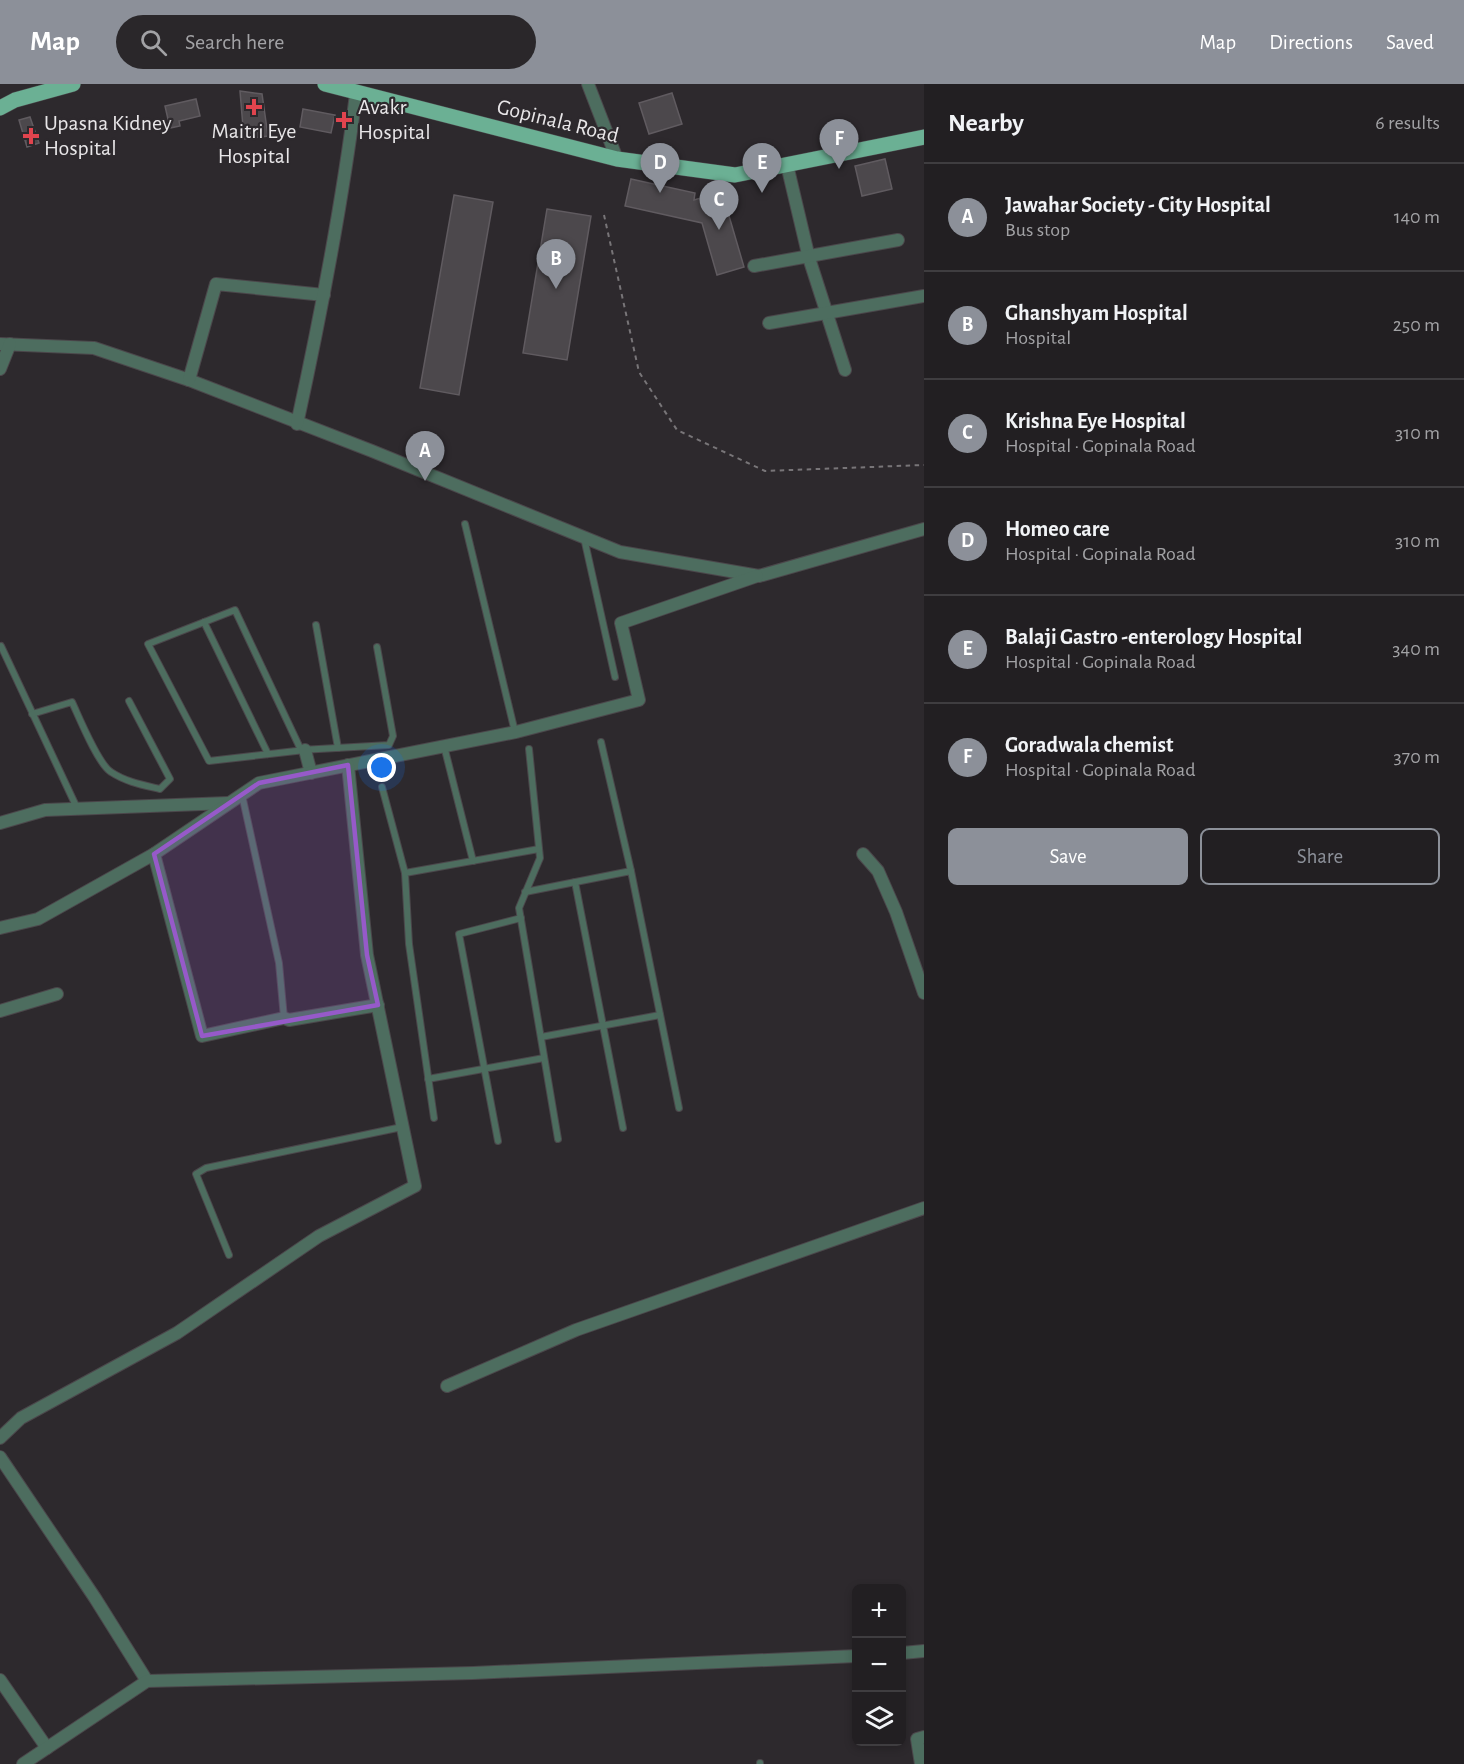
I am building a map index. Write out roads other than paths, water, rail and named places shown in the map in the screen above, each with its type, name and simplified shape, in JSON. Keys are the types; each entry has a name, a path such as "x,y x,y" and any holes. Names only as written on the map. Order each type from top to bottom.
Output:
{"main road":[{"path":"0,108 15,100 73,84"},
{"name":"Gopinala Road","path":"325,84 356,94 617,159 735,175 924,137"}],"street":[{"path":"588,84 617,159"},
{"path":"297,424 344,185 356,94"},
{"path":"787,165 810,258 844,370"},
{"path":"754,267 898,240"},
{"path":"189,380 216,284 324,295"},
{"path":"769,323 924,296"},
{"path":"0,369 5,344 94,348 189,380 297,424 372,451 620,552 759,576"},
{"path":"0,928 38,919 154,854 259,783 516,732 639,700 621,623 759,576 924,529"},
{"path":"305,750 311,772"},
{"path":"0,1438 21,1418 177,1333 319,1236 415,1186 367,955 348,765"},
{"path":"0,823 45,810 229,803"},
{"path":"154,854 202,1036 284,1018 289,1020 378,1005"},
{"path":"862,854 878,871 896,912 924,993"},
{"path":"0,1011 57,994"},
{"path":"447,1386 576,1330 924,1208"},
{"path":"0,1456 96,1598 147,1681"},
{"path":"906,1653 924,1651"},
{"path":"23,1764 147,1681 473,1673 852,1656"},
{"path":"0,1680 47,1748"},
{"path":"921,1764 917,1739 924,1737"}],"lane":[{"path":"465,524 516,732"},
{"path":"584,538 615,677"},
{"path":"305,750 301,750 235,610 148,644 209,761 305,750 389,745 393,736 377,647"},
{"path":"204,622 268,754"},
{"path":"316,625 338,748"},
{"path":"1,646 78,809"},
{"path":"32,714 72,702 83,727 108,771 128,781 160,789 170,779 129,701"},
{"path":"601,742 631,871 679,1108"},
{"path":"444,746 473,861"},
{"path":"529,749 540,858 519,908 558,1139"},
{"path":"382,787 405,873 409,944 434,1118"},
{"path":"242,795 279,963 284,1018"},
{"path":"405,873 539,849"},
{"path":"525,892 631,871"},
{"path":"575,882 623,1128"},
{"path":"498,1141 459,934 520,918"},
{"path":"541,1037 660,1015"},
{"path":"428,1079 544,1058"},
{"path":"229,1255 196,1174 206,1168 403,1127"}],"place":[{"name":"Maitri Eye Hospital","path":"254,107"},
{"name":"Avakr Hospital","path":"344,120"},
{"name":"Upasna Kidney Hospital","path":"31,136"},
{"name":"Goradwala chemist","path":"839,169"},
{"name":"Homeo care","path":"660,193"},
{"name":"Balaji Gastro -enterology Hospital","path":"762,193"},
{"name":"Krishna Eye Hospital","path":"719,230"},
{"name":"Ghanshyam Hospital","path":"556,289"},
{"name":"Jawahar Society - City Hospital","path":"425,481"}]}
